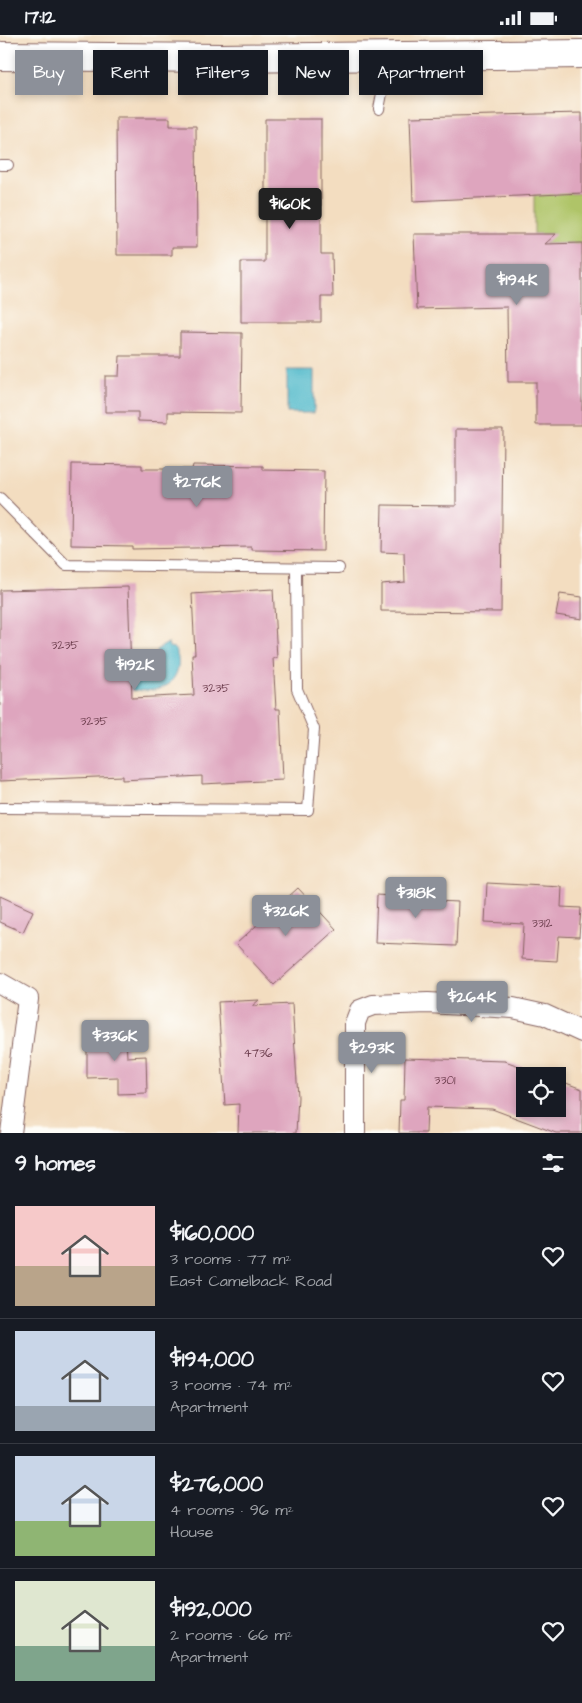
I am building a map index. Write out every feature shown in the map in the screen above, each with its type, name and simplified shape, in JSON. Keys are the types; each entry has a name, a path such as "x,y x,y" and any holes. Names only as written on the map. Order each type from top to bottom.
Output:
{"main road":[{"path":"0,56 211,58 390,46 582,54"}],"street":[{"path":"0,983 28,999 11,1133"},
{"path":"355,1133 355,1023 360,1010 373,1005 428,1003 513,1008 545,1015 582,1033"}],"lane":[{"path":"379,109 390,46"},
{"path":"0,498 66,565 339,567"},
{"path":"0,808 308,810 314,729 297,689 296,568"}],"green space":[{"path":"567,172 567,194 582,193 582,243 545,244 555,234 534,234 534,175"}],"water":[{"path":"287,370 314,370 314,413 287,413"},
{"path":"168,643 169,647 174,648 178,658 178,668 174,678 166,686 157,689 131,690 130,672 147,671 154,668 159,661 156,650"}],"building":[{"path":"582,113 582,193 413,201 410,117"},
{"path":"116,118 170,118 170,126 196,126 197,247 172,247 172,255 117,255"},
{"path":"265,119 321,119 321,254 332,254 333,297 321,297 321,322 241,322 241,262 265,262"},
{"path":"414,234 556,234 545,244 582,243 582,425 536,425 536,382 508,382 507,307 417,309"},
{"path":"180,332 242,333 241,413 168,412 168,422 138,421 138,412 105,412 105,376 119,376 120,356 180,356"},
{"path":"456,429 503,429 501,612 381,611 381,584 405,582 404,553 381,552 382,505 456,506"},
{"path":"72,464 142,465 142,469 192,469 193,465 263,466 263,470 324,471 323,551 252,550 252,547 132,549 132,546 71,545"},
{"path":"128,587 132,698 194,695 192,654 195,654 192,594 273,589 277,658 273,658 276,709 280,709 283,780 202,784 202,776 122,780 122,776 0,781 0,590"},
{"path":"560,594 582,597 582,619 556,615"},
{"path":"487,883 562,887 561,907 581,908 579,937 559,936 557,961 522,959 524,924 485,922"},
{"path":"404,887 436,888 436,901 458,902 456,946 375,943 377,895 404,897"},
{"path":"298,888 336,929 274,985 236,944"},
{"path":"0,896 33,911 23,932 0,922"},
{"path":"259,1000 252,1006 292,1004 298,1097 296,1133 238,1133 239,1104 225,1105 218,1002"},
{"path":"106,1026 107,1038 126,1038 127,1057 146,1056 147,1093 118,1094 118,1077 87,1078 87,1027"},
{"path":"405,1058 505,1061 522,1067 516,1067 516,1117 566,1117 566,1083 582,1089 582,1133 556,1133 492,1109 427,1107 426,1133 399,1133 400,1100 404,1100"}]}
